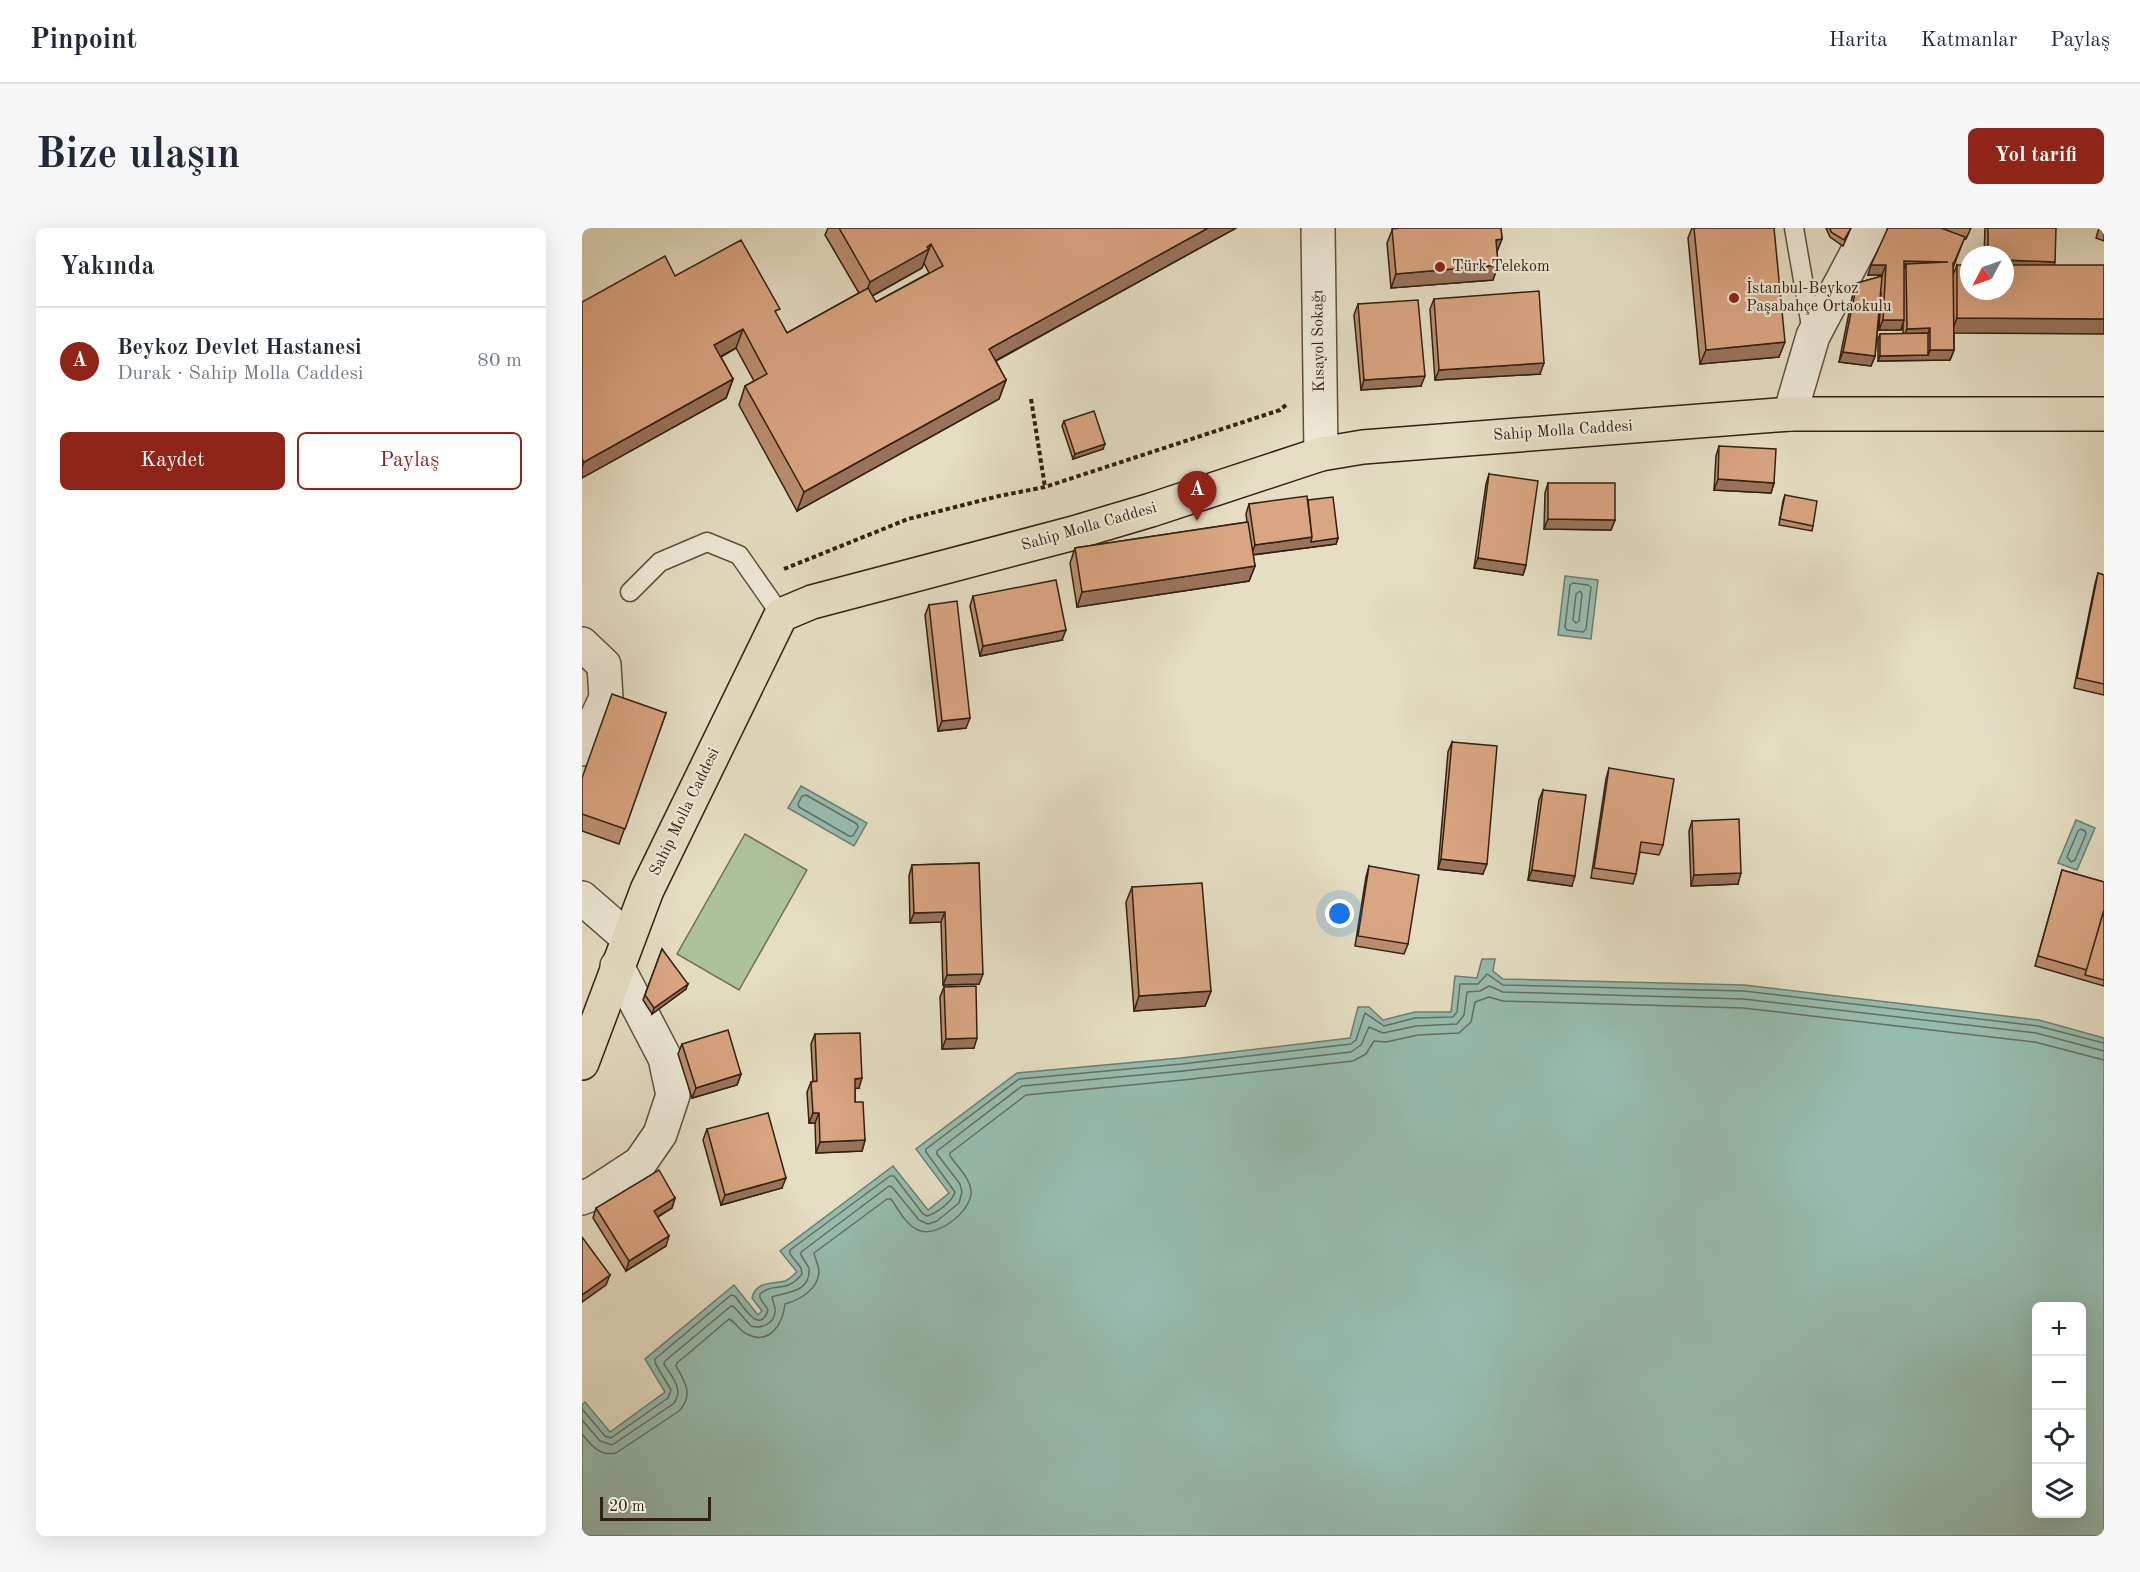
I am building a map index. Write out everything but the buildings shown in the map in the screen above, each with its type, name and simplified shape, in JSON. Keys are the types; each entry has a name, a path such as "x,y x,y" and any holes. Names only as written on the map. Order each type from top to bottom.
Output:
{"main road":[{"name":"Sahip Molla Caddesi","path":"582,1063 647,890 781,615 812,602 1141,513 1321,454 1363,447 1790,414 2104,414"}],"street":[{"name":"Kısayol Sokağı","path":"1318,228 1321,454"},
{"path":"1790,414 1813,336 1870,228"},
{"path":"582,644 604,665 606,698 582,749"},
{"path":"582,898 622,952 665,1058 673,1095 660,1134 640,1163 594,1193 582,1198"}],"lane":[{"path":"1794,228 1813,336"},
{"path":"630,592 660,562 707,542 739,555 781,615"}],"path":[{"path":"1031,399 1045,487"},
{"path":"780,571 908,519 1045,487 1280,410 1293,399"}],"green space":[{"path":"745,834 807,870 739,990 677,954"}],"water":[{"path":"1565,576 1598,580 1591,639 1558,635"},
{"path":"801,786 867,823 854,846 788,808"},
{"path":"2076,820 2095,828 2077,870 2058,863"},
{"path":"1482,959 1495,959 1493,971 1503,979 1744,985 2039,1020 2104,1038 2104,1536 582,1536 582,1405 585,1402 610,1432 665,1392 645,1359 734,1285 758,1315 762,1311 752,1298 757,1289 765,1284 785,1281 797,1272 780,1251 893,1166 928,1210 949,1193 916,1149 1017,1073 1181,1058 1350,1038 1358,1007 1369,1007 1383,1020 1415,1012 1451,1012 1455,976 1477,978"}],"place":[{"name":"Türk Telekom","path":"1440,267"},
{"name":"İstanbul-Beykoz Paşabahçe Ortaokulu","path":"1734,298"},
{"name":"Beykoz Devlet Hastanesi","path":"1197,521"}]}
